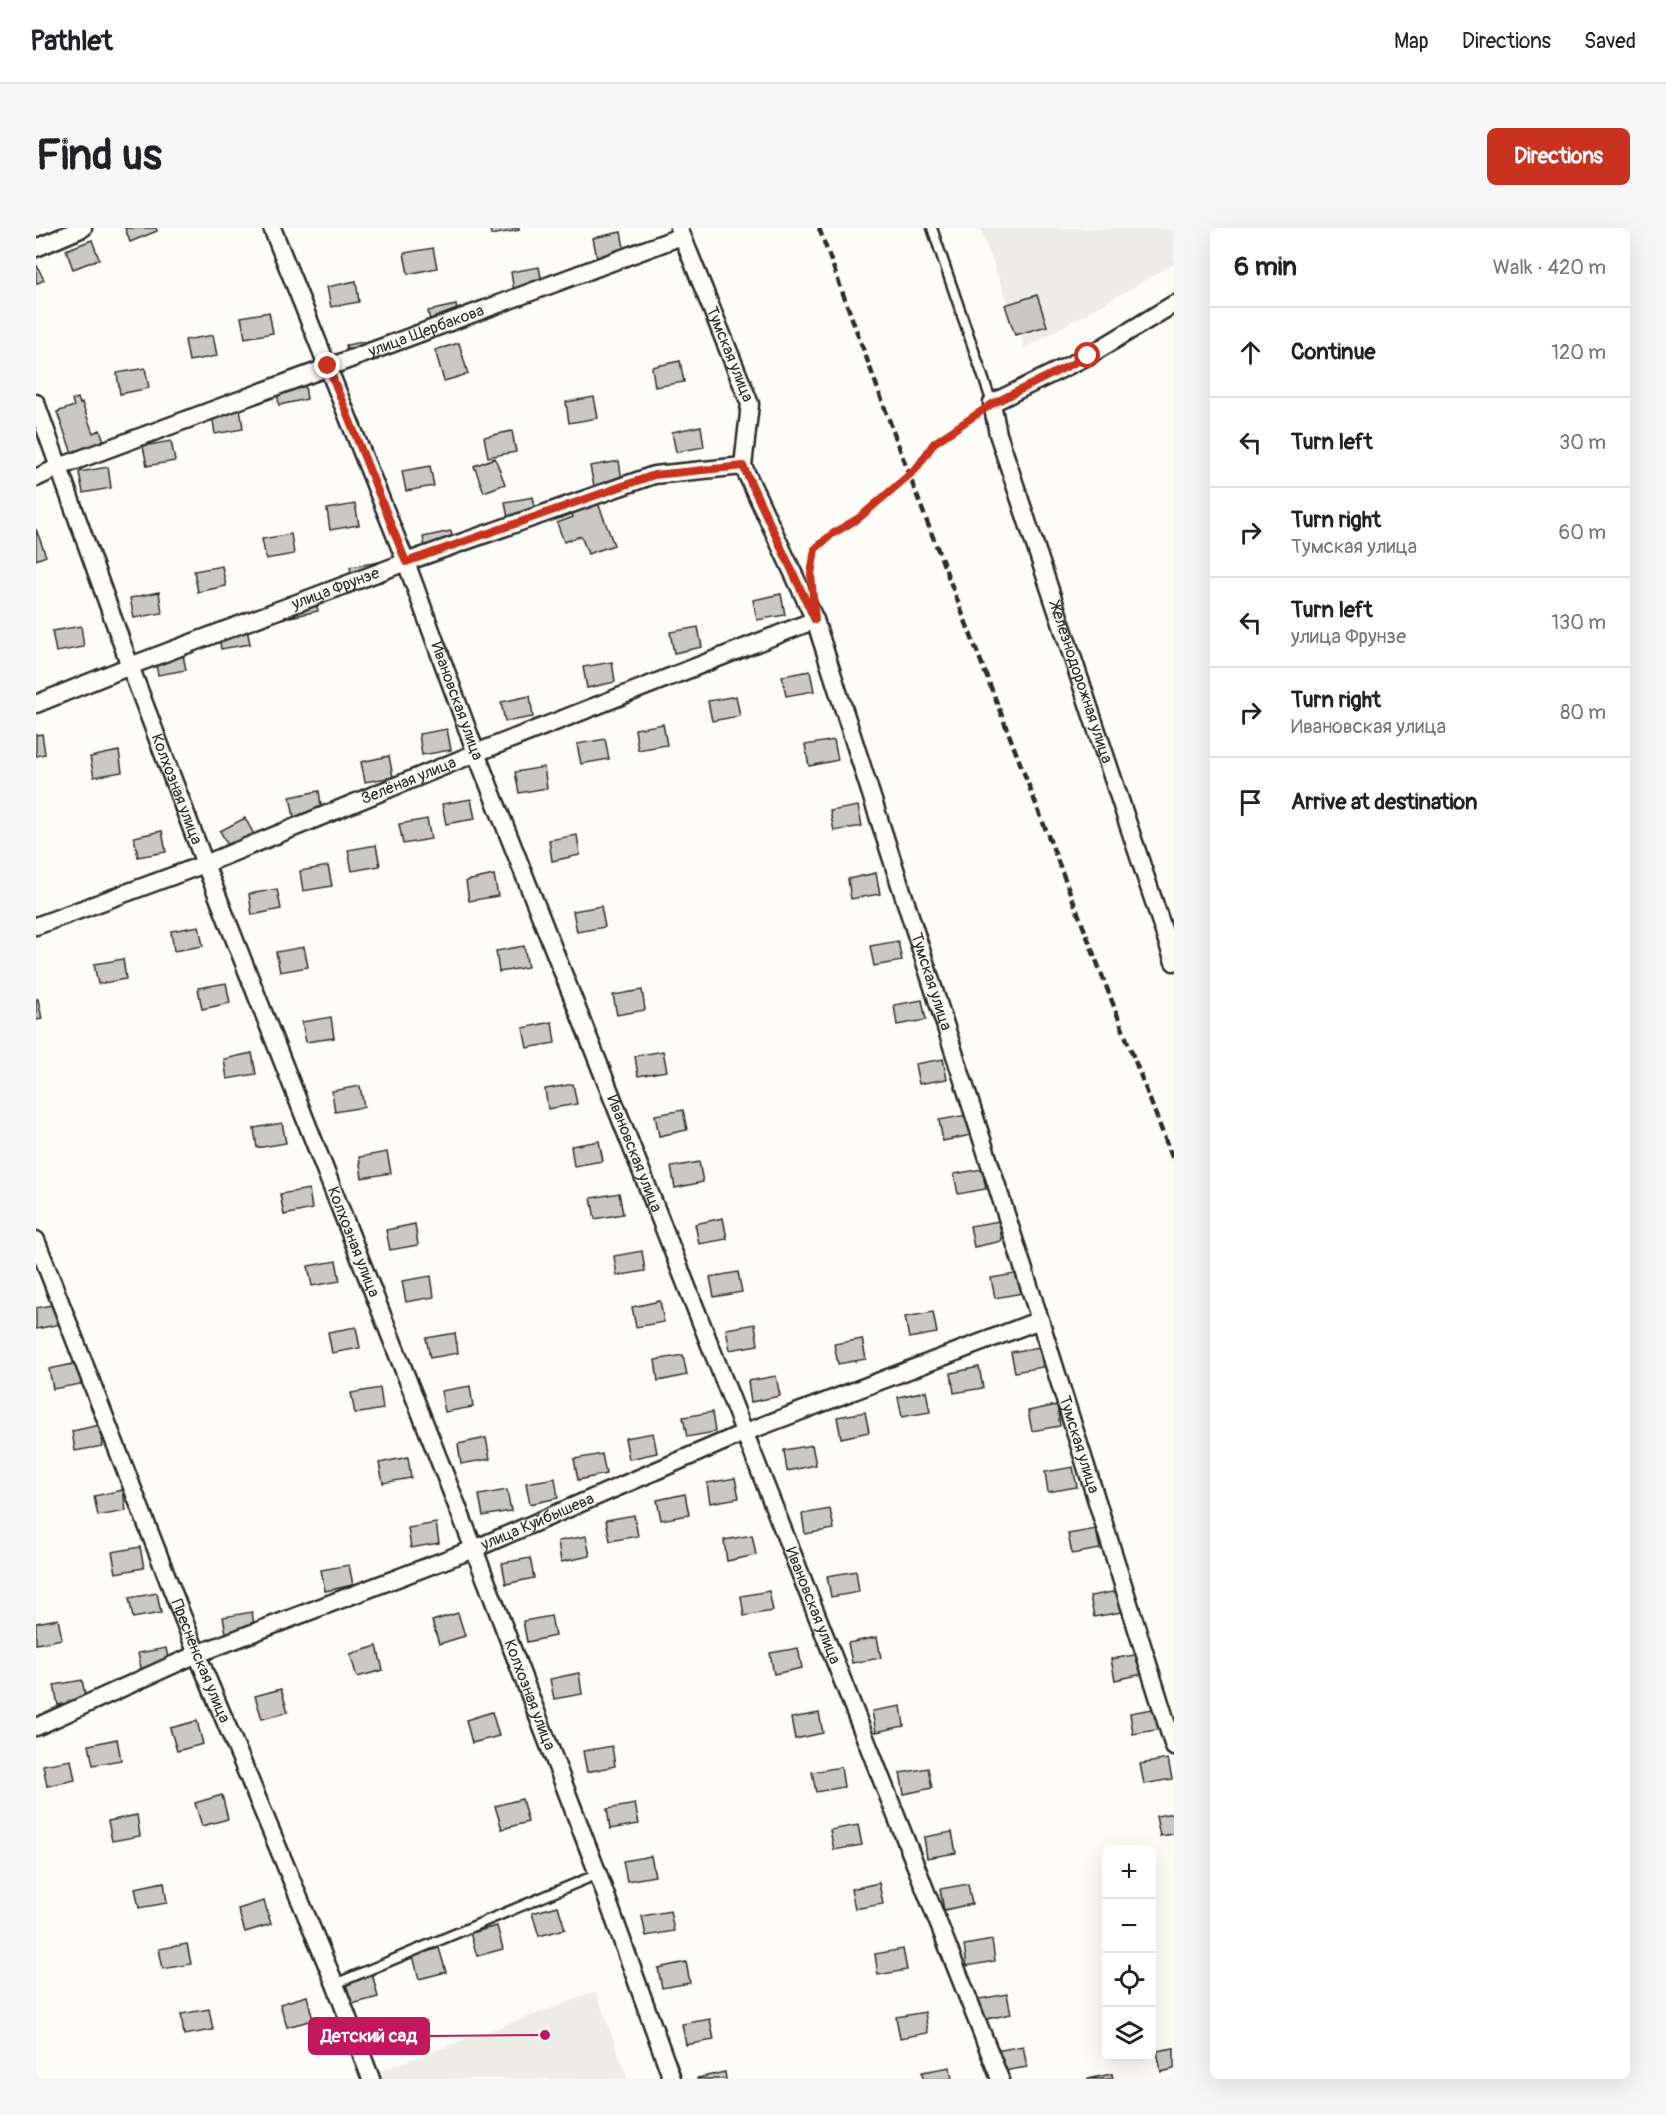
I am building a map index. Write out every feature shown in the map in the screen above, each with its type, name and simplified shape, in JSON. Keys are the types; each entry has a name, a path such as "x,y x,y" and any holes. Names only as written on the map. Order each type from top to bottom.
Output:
{"street":[{"path":"36,248 83,228"},
{"name":"Ивановская улица","path":"272,228 406,562 476,753 1000,2079"},
{"name":"улица Щербакова","path":"36,478 681,232"},
{"name":"Тумская улица","path":"681,232 750,404 743,466 815,620 1040,1320 1174,1748"},
{"path":"992,404 1088,356 1174,304"},
{"name":"Колхозная улица","path":"36,403 130,666 205,864 474,1549 672,2079"},
{"name":"Железнодорожная улица","path":"992,404 998,434 1174,962"},
{"name":"улица Фрунзе","path":"36,704 406,562 654,475 743,466"},
{"name":"Зелёная улица","path":"36,926 205,864 476,753 815,620"},
{"name":"Пресненская улица","path":"36,1240 197,1654 335,1984 371,2079"},
{"name":"улица Куйбышева","path":"36,1727 197,1654 474,1549 746,1432 1040,1320"}],"lane":[{"path":"932,228 992,404"},
{"path":"335,1984 597,1874"}],"path":[{"path":"811,574 815,549 832,534 859,518 916,469 934,443 992,404"}],"shaded area":[{"path":"980,228 1174,228 1174,264 1025,348"},
{"path":"596,1992 628,2079 357,2079"}],"building":[{"path":"125,228 156,228 157,231 130,242"},
{"path":"490,228 519,228 519,230 491,235"},
{"path":"621,232 625,253 597,258 593,238"},
{"path":"92,240 99,259 73,269 66,250"},
{"path":"433,248 437,268 408,274 404,253"},
{"path":"36,264 44,280 36,284"},
{"path":"539,267 543,287 514,292 511,272"},
{"path":"356,281 359,302 331,307 327,287"},
{"path":"1037,295 1047,326 1015,335 1005,305"},
{"path":"456,305 460,326 432,331 428,311"},
{"path":"269,312 273,333 245,338 241,317"},
{"path":"213,335 217,356 189,361 185,340"},
{"path":"374,340 378,360 350,365 346,345"},
{"path":"459,343 468,374 444,381 435,350"},
{"path":"680,361 684,382 655,387 652,367"},
{"path":"145,368 149,388 120,394 117,373"},
{"path":"304,379 307,399 279,405 276,384"},
{"path":"594,397 598,418 569,423 566,402"},
{"path":"78,398 93,433 100,430 104,441 72,453 57,412 74,406 72,400"},
{"path":"240,408 243,429 215,434 212,414"},
{"path":"701,426 704,447 676,452 672,432"},
{"path":"512,431 516,452 488,457 484,437"},
{"path":"171,441 175,461 147,466 143,446"},
{"path":"495,458 505,484 484,492 474,466"},
{"path":"619,461 622,481 594,486 590,466"},
{"path":"430,466 434,486 406,491 402,471"},
{"path":"108,467 111,488 83,493 79,472"},
{"path":"533,497 537,518 509,523 505,502"},
{"path":"598,503 614,545 588,554 581,536 564,542 557,523 573,517 572,513"},
{"path":"355,504 359,525 330,530 327,509"},
{"path":"36,529 46,556 36,560"},
{"path":"451,531 455,552 427,557 423,537"},
{"path":"291,534 294,554 266,559 262,539"},
{"path":"379,562 382,582 354,587 350,567"},
{"path":"222,566 226,586 198,592 194,571"},
{"path":"314,591 318,611 290,617 286,596"},
{"path":"159,592 162,613 134,618 130,598"},
{"path":"781,594 785,615 757,620 753,600"},
{"path":"246,624 250,644 221,649 218,629"},
{"path":"81,626 84,647 56,652 52,631"},
{"path":"698,627 702,647 674,653 670,632"},
{"path":"182,650 186,670 158,675 154,655"},
{"path":"612,662 615,682 587,688 583,667"},
{"path":"810,671 814,691 786,696 782,676"},
{"path":"530,696 533,717 505,722 501,702"},
{"path":"736,696 740,716 712,721 708,701"},
{"path":"663,724 667,745 638,750 635,729"},
{"path":"447,729 451,750 422,755 419,734"},
{"path":"42,734 45,754 36,756 36,735"},
{"path":"605,739 609,759 581,764 577,744"},
{"path":"834,740 838,760 809,766 805,745"},
{"path":"119,751 122,772 94,777 90,757"},
{"path":"389,756 393,777 365,782 361,762"},
{"path":"544,767 547,788 519,793 515,772"},
{"path":"319,791 322,812 294,817 290,797"},
{"path":"471,799 475,819 446,824 442,804"},
{"path":"858,806 862,826 834,831 830,811"},
{"path":"245,818 257,840 233,854 220,831"},
{"path":"427,819 431,839 403,844 399,824"},
{"path":"162,831 166,852 138,857 134,837"},
{"path":"577,835 580,855 552,861 549,840"},
{"path":"376,845 380,866 352,871 348,850"},
{"path":"328,866 332,886 303,891 300,871"},
{"path":"876,873 880,894 851,899 848,879"},
{"path":"494,875 498,896 469,901 466,881"},
{"path":"277,889 281,909 252,915 249,894"},
{"path":"601,906 605,927 577,932 573,911"},
{"path":"199,926 203,946 174,951 171,931"},
{"path":"898,941 902,961 874,966 870,946"},
{"path":"524,946 528,967 499,972 496,951"},
{"path":"304,947 308,967 280,972 276,952"},
{"path":"123,959 126,979 98,984 94,964"},
{"path":"226,983 230,1003 202,1009 198,988"},
{"path":"642,990 645,1010 617,1015 613,995"},
{"path":"36,999 38,999 42,1019 36,1020"},
{"path":"922,1000 926,1020 897,1025 894,1005"},
{"path":"331,1017 334,1038 306,1042 302,1022"},
{"path":"552,1022 555,1043 527,1048 523,1028"},
{"path":"663,1051 667,1071 638,1076 635,1056"},
{"path":"252,1053 256,1074 227,1079 224,1059"},
{"path":"943,1059 947,1079 919,1084 915,1064"},
{"path":"573,1084 577,1104 548,1109 545,1089"},
{"path":"360,1086 364,1107 335,1112 332,1091"},
{"path":"683,1110 687,1130 659,1136 655,1115"},
{"path":"967,1115 971,1135 943,1141 939,1120"},
{"path":"282,1123 286,1143 257,1148 254,1128"},
{"path":"599,1141 603,1161 574,1166 571,1146"},
{"path":"387,1152 391,1173 362,1178 359,1157"},
{"path":"699,1162 703,1182 675,1188 671,1167"},
{"path":"982,1169 986,1189 958,1194 954,1174"},
{"path":"309,1189 312,1209 284,1215 280,1194"},
{"path":"619,1193 623,1214 595,1219 591,1198"},
{"path":"723,1218 727,1239 699,1244 695,1224"},
{"path":"999,1221 1002,1241 974,1247 970,1226"},
{"path":"415,1224 418,1245 390,1250 386,1230"},
{"path":"642,1251 645,1271 617,1276 614,1256"},
{"path":"336,1261 340,1281 312,1286 308,1266"},
{"path":"738,1272 742,1292 714,1297 710,1277"},
{"path":"1020,1273 1023,1293 995,1298 991,1278"},
{"path":"431,1276 434,1297 406,1302 402,1281"},
{"path":"660,1301 664,1322 636,1327 632,1307"},
{"path":"57,1304 61,1324 36,1329 36,1308"},
{"path":"933,1312 937,1333 909,1338 905,1317"},
{"path":"755,1324 758,1345 730,1350 726,1329"},
{"path":"356,1327 360,1348 332,1353 328,1332"},
{"path":"455,1333 458,1353 430,1358 426,1338"},
{"path":"862,1339 866,1359 838,1364 834,1344"},
{"path":"1039,1347 1043,1367 1015,1372 1011,1352"},
{"path":"683,1355 687,1375 658,1381 655,1360"},
{"path":"78,1363 81,1384 53,1389 49,1369"},
{"path":"979,1367 983,1388 954,1393 951,1373"},
{"path":"776,1376 780,1396 751,1402 748,1381"},
{"path":"470,1386 473,1407 445,1412 441,1391"},
{"path":"380,1388 383,1409 355,1414 351,1393"},
{"path":"926,1391 930,1412 902,1417 898,1397"},
{"path":"1057,1405 1060,1426 1032,1431 1028,1411"},
{"path":"712,1412 715,1432 687,1437 683,1417"},
{"path":"865,1412 869,1432 841,1438 837,1417"},
{"path":"100,1425 103,1446 75,1451 72,1431"},
{"path":"653,1433 657,1453 629,1459 625,1438"},
{"path":"486,1438 490,1459 461,1464 458,1444"},
{"path":"812,1445 816,1465 787,1471 784,1450"},
{"path":"602,1454 606,1474 578,1480 574,1459"},
{"path":"408,1457 411,1478 383,1483 379,1463"},
{"path":"1073,1467 1077,1487 1048,1492 1045,1472"},
{"path":"555,1478 558,1498 530,1504 526,1483"},
{"path":"735,1478 739,1498 710,1503 707,1483"},
{"path":"123,1490 126,1511 98,1516 94,1496"},
{"path":"507,1490 511,1511 483,1516 479,1495"},
{"path":"685,1494 689,1515 661,1520 657,1500"},
{"path":"830,1509 834,1529 805,1534 802,1514"},
{"path":"634,1515 638,1536 610,1541 606,1520"},
{"path":"436,1523 439,1543 411,1548 408,1528"},
{"path":"1096,1529 1100,1549 1072,1554 1068,1534"},
{"path":"752,1535 756,1555 727,1561 724,1540"},
{"path":"586,1536 590,1556 561,1562 558,1541"},
{"path":"140,1547 144,1568 116,1573 112,1552"},
{"path":"530,1558 534,1578 506,1584 502,1563"},
{"path":"349,1565 353,1585 325,1591 321,1570"},
{"path":"856,1571 859,1592 831,1597 827,1576"},
{"path":"769,1591 773,1611 744,1616 741,1596"},
{"path":"1118,1591 1122,1612 1094,1617 1090,1596"},
{"path":"157,1593 161,1613 133,1618 129,1598"},
{"path":"252,1612 255,1632 227,1638 223,1617"},
{"path":"458,1613 465,1636 439,1644 432,1621"},
{"path":"551,1616 555,1636 527,1642 523,1621"},
{"path":"58,1619 62,1639 36,1644 36,1623"},
{"path":"877,1637 881,1658 852,1663 848,1643"},
{"path":"377,1646 383,1670 357,1677 350,1654"},
{"path":"166,1648 170,1668 142,1673 138,1653"},
{"path":"798,1648 802,1668 774,1674 770,1653"},
{"path":"1140,1654 1143,1674 1115,1680 1111,1659"},
{"path":"579,1673 582,1694 554,1699 550,1679"},
{"path":"82,1680 86,1700 58,1705 54,1685"},
{"path":"281,1689 288,1712 262,1719 255,1696"},
{"path":"901,1706 904,1726 876,1732 872,1711"},
{"path":"1158,1708 1162,1729 1133,1734 1130,1713"},
{"path":"492,1712 499,1736 472,1743 466,1720"},
{"path":"819,1713 823,1733 795,1739 791,1718"},
{"path":"197,1721 203,1744 177,1751 170,1728"},
{"path":"117,1739 121,1760 93,1765 89,1745"},
{"path":"612,1746 615,1766 587,1772 583,1751"},
{"path":"1168,1759 1172,1779 1144,1784 1140,1764"},
{"path":"71,1760 75,1780 47,1786 43,1765"},
{"path":"841,1767 844,1787 816,1792 812,1772"},
{"path":"928,1768 932,1788 904,1794 900,1773"},
{"path":"222,1795 228,1819 202,1826 195,1803"},
{"path":"522,1799 528,1822 502,1829 495,1806"},
{"path":"635,1804 639,1824 610,1829 607,1809"},
{"path":"1174,1813 1174,1834 1160,1836 1156,1816"},
{"path":"137,1815 140,1836 112,1841 108,1821"},
{"path":"858,1825 862,1845 834,1850 830,1830"},
{"path":"952,1832 956,1853 927,1858 924,1837"},
{"path":"651,1856 655,1876 627,1881 623,1861"},
{"path":"164,1882 167,1903 139,1908 135,1888"},
{"path":"879,1883 883,1904 855,1909 851,1889"},
{"path":"968,1884 972,1904 944,1910 940,1889"},
{"path":"264,1901 271,1924 245,1932 238,1909"},
{"path":"558,1906 565,1929 539,1936 532,1913"},
{"path":"670,1911 674,1931 646,1936 642,1916"},
{"path":"497,1926 503,1949 477,1956 470,1933"},
{"path":"992,1940 995,1961 967,1966 964,1945"},
{"path":"187,1944 191,1964 163,1969 159,1949"},
{"path":"439,1948 446,1972 419,1979 413,1956"},
{"path":"903,1949 907,1970 878,1975 875,1954"},
{"path":"686,1962 690,1983 662,1988 658,1968"},
{"path":"372,1973 378,1997 352,2004 345,1981"},
{"path":"1007,1994 1011,2014 982,2020 979,1999"},
{"path":"307,1996 313,2020 287,2027 280,2004"},
{"path":"209,2009 213,2030 184,2035 181,2014"},
{"path":"925,2012 928,2033 900,2038 896,2017"},
{"path":"710,2019 714,2040 686,2045 682,2024"},
{"path":"1023,2046 1027,2067 999,2072 995,2051"},
{"path":"1174,2048 1174,2069 1161,2072 1157,2051"},
{"path":"950,2067 952,2079 923,2079 922,2072"},
{"path":"725,2072 726,2079 697,2079 697,2078"},
{"path":"1112,2074 1113,2079 1087,2079"}],"railway":[{"path":"819,228 914,488 1174,1162"}],"place":[{"name":"Детский сад","path":"545,2035"}],"route":[{"path":"328,366 406,562 654,475 743,466 815,620 811,574 815,549 832,534 859,518 916,469 934,443 992,404 1088,356"}]}
